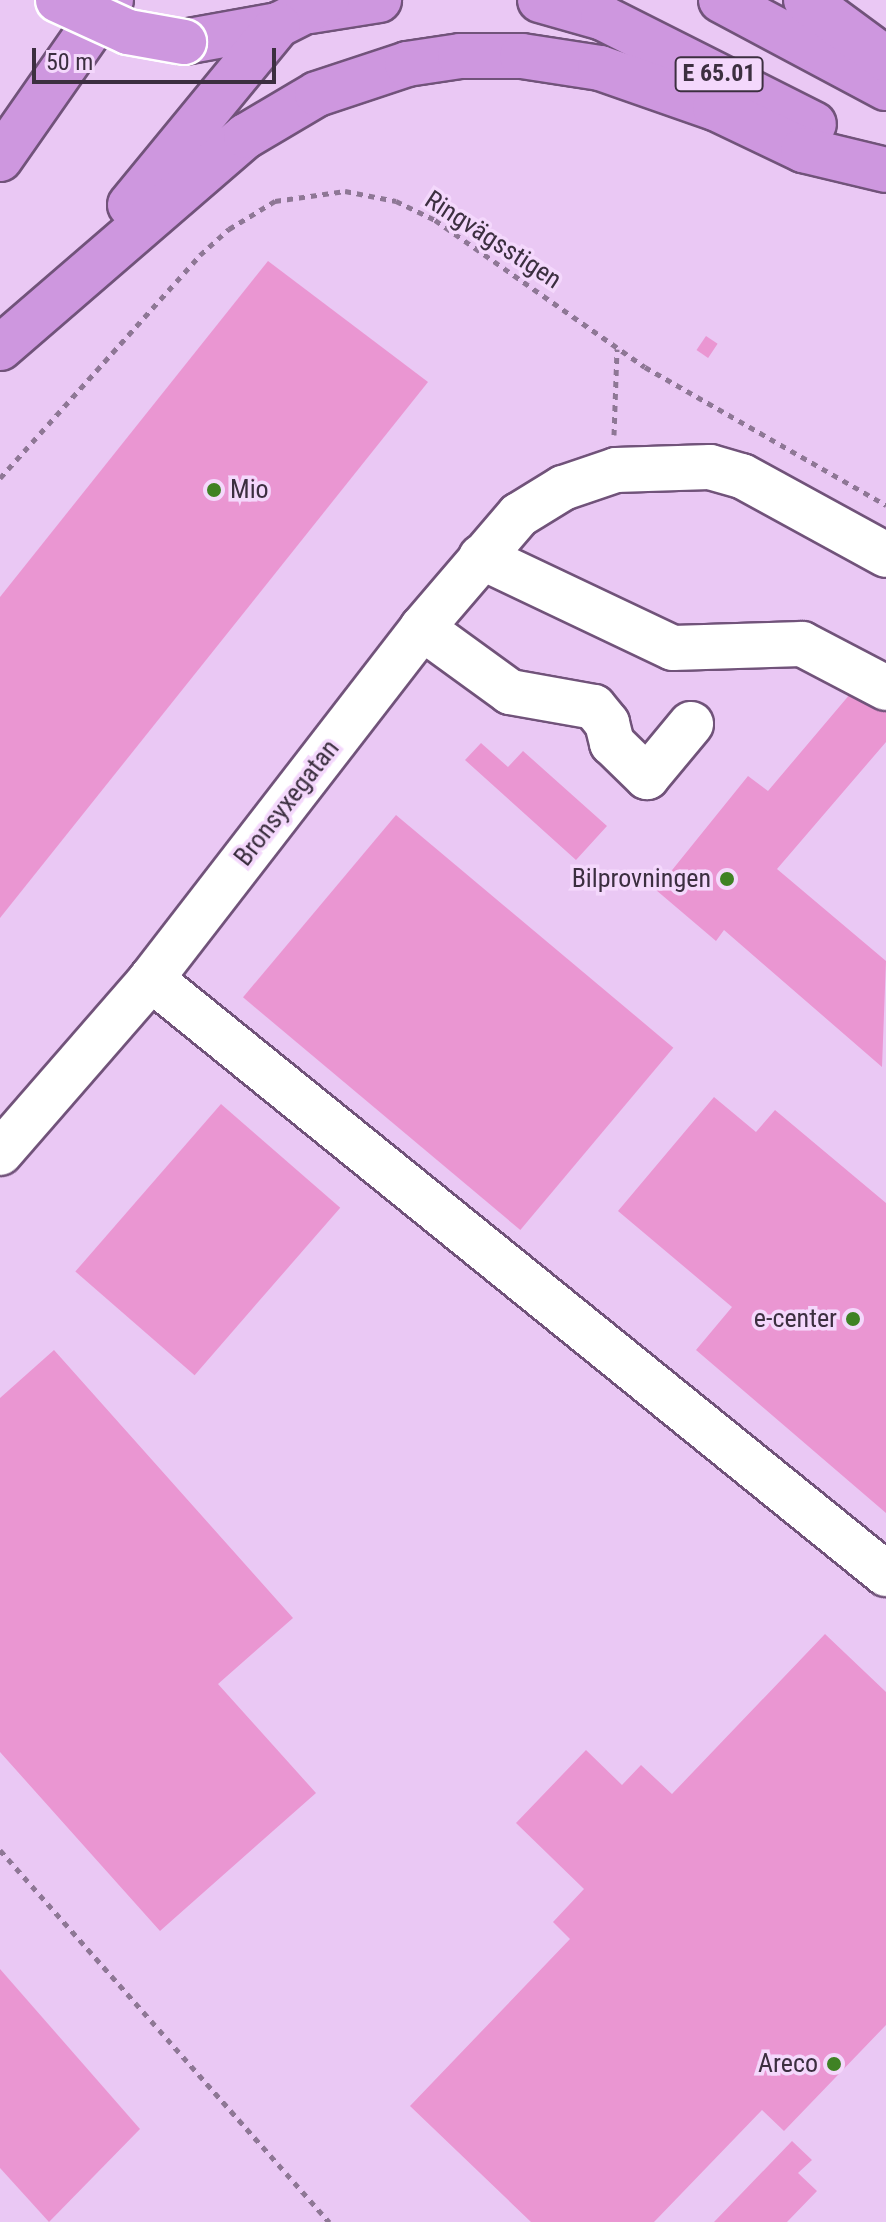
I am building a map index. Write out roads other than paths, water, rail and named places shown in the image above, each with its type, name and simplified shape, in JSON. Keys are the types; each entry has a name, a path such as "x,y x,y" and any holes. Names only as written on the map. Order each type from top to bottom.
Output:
{"highway":[{"path":"58,0 114,28 184,42 305,12 379,0"},
{"path":"0,159 111,0"},
{"name":"E 65.01","path":"540,0 603,18 653,41 886,161"},
{"name":"E 65.01","path":"721,0 886,88"},
{"path":"806,0 886,59"},
{"path":"61,291 305,12"},
{"path":"0,348 61,291 246,136 317,94 363,74 420,62 522,56 600,68 715,108 803,150 886,170"}],"street":[{"name":"Bronsyxegatan","path":"0,1153 151,979 422,628 519,515 604,473 676,465 742,476 886,555"},
{"path":"481,557 673,648 802,644 886,688"},
{"path":"422,628 510,692 594,707 607,723 612,743 647,777 691,724"},
{"path":"151,979 886,1574"}],"place":[{"name":"Mio","path":"214,490"},
{"name":"Bilprovningen","path":"727,879"},
{"name":"e-center","path":"853,1319"},
{"name":"Areco","path":"834,2064"}]}
